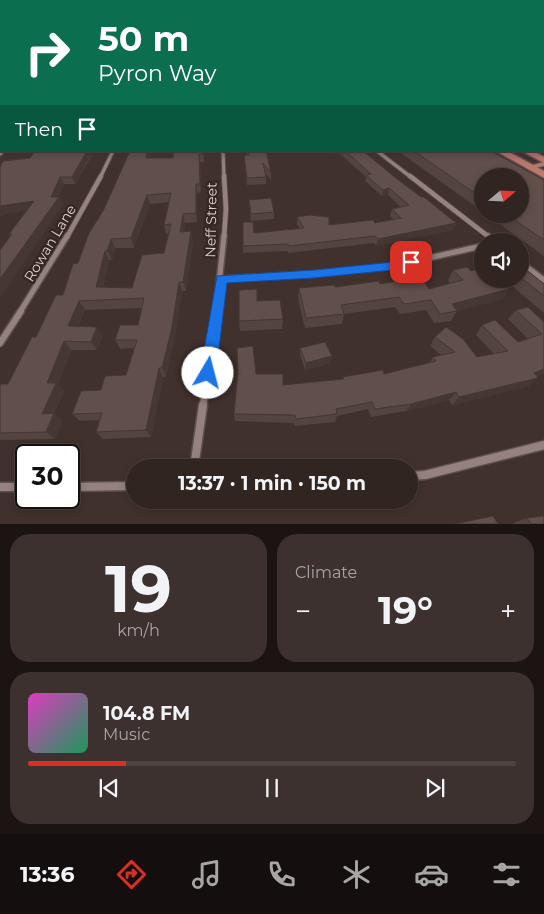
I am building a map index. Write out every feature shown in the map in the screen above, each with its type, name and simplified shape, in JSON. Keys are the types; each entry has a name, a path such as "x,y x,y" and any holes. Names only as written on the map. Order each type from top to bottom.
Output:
{"main road":[{"path":"502,152 544,175"},
{"path":"528,152 544,162"}],"street":[{"name":"Rowan Lane","path":"0,343 61,250 95,190 113,152"},
{"name":"Neff Street","path":"195,459 221,279 226,209 223,152"},
{"path":"378,152 484,233"},
{"path":"529,167 544,162"},
{"path":"221,279 314,274 393,266 474,248"},
{"path":"529,269 544,280"},
{"path":"418,475 544,445"},
{"path":"80,487 126,486"},
{"path":"0,487 15,487"}],"building":[{"path":"34,152 86,152 72,177 60,177 51,197 59,197 0,279 0,250 12,234 9,234 34,201 0,206 0,167 3,161 30,158"},
{"path":"130,152 147,152 146,158 173,158 174,152 202,152 202,154 199,154 200,184 196,184 196,213 183,214 180,232 191,231 183,282 179,282 172,327 162,368 159,368 146,430 96,432 102,413 72,414 81,391 101,390 105,376 126,375 137,340 115,340 120,325 138,325 144,298 79,301 68,326 97,327 91,342 64,341 47,383 56,383 42,414 54,413 46,432 0,433 0,386 1,384 8,384 32,337 36,337 56,295 63,295 73,264 78,263 89,233 103,211","holes":["171,193 164,225 171,224 164,253 142,255 132,288 96,287 105,251 107,251 111,239 131,238 147,195"]},
{"path":"248,152 266,152 271,173 263,163 266,177 247,178 244,155 249,155"},
{"path":"346,152 364,152 456,223 378,239 375,236 289,246 288,244 243,246 243,222 253,222 254,233 304,228 297,217 309,215 329,217 329,225 373,220 375,223 401,218 392,209 409,205 389,188 383,190 366,175 371,174"},
{"path":"415,152 493,152 522,168 474,168 474,192"},
{"path":"529,172 544,180 544,240 519,223 529,223"},
{"path":"271,198 274,212 251,214 249,200"},
{"path":"467,267 471,271 474,270 474,288 509,289 452,304 457,311 440,314 431,300 404,304 399,297 341,305 344,314 306,318 299,288 334,285 335,287 379,281 380,284 421,277 429,289 463,280 453,270"},
{"path":"529,272 544,284 544,296 529,284"},
{"path":"257,289 257,301 280,300 283,319 239,321 239,290"},
{"path":"528,307 544,322 544,369 534,373 538,378 459,397 456,392 411,404 375,409 372,402 336,409 337,414 296,419 295,415 234,414 238,370 237,348 253,346 256,374 283,374 283,385 344,379 343,377 383,370 384,374 436,361 433,357 455,352 435,337 446,327 463,339 477,357 508,351 482,325 495,320 518,342 542,334 516,310"},
{"path":"325,342 332,356 306,363 300,348"},
{"path":"493,516 498,524 454,524"},
{"path":"544,516 544,524 531,524 527,518"}],"route":[{"path":"208,373 221,279 314,274 393,266 411,262"}]}
